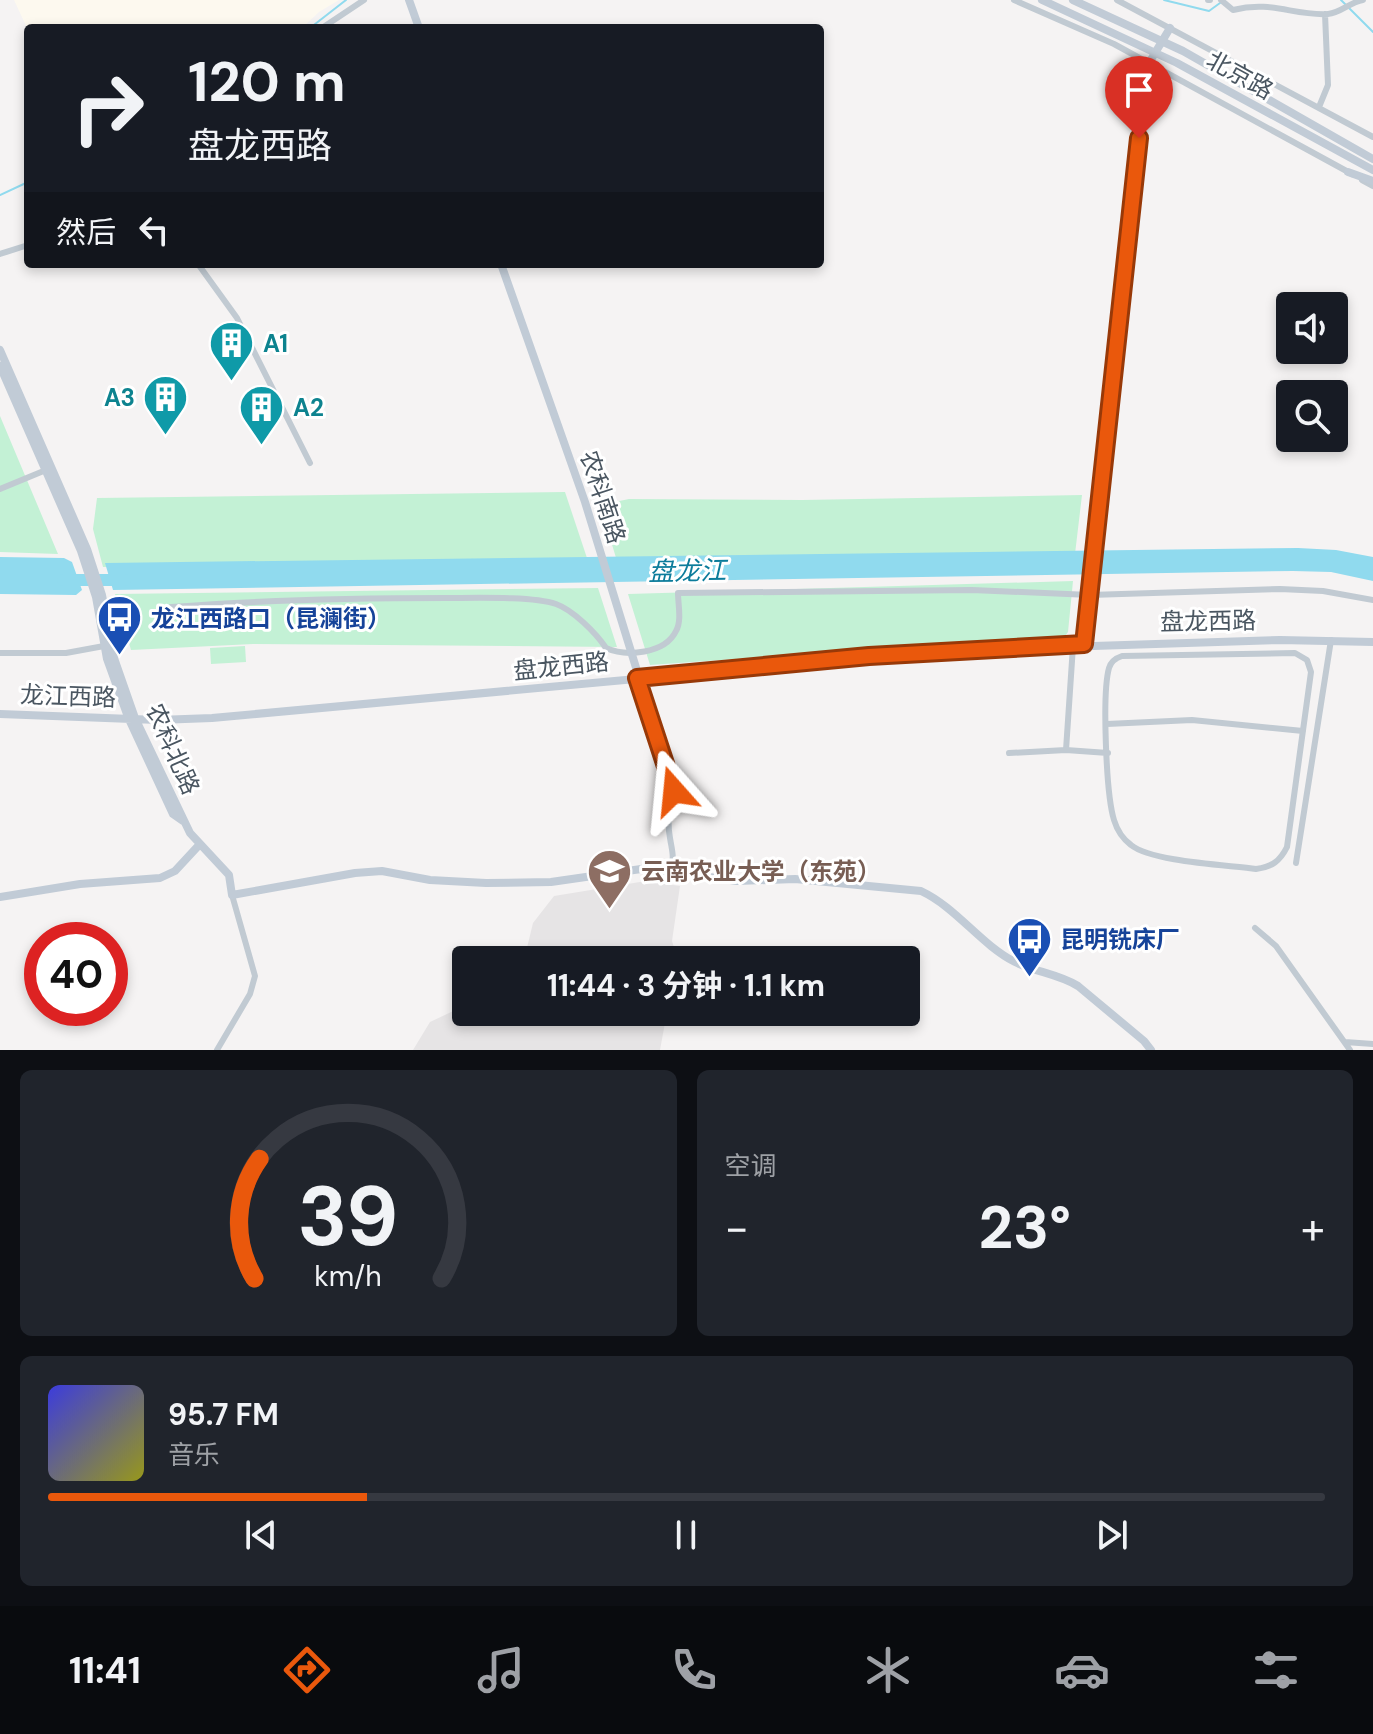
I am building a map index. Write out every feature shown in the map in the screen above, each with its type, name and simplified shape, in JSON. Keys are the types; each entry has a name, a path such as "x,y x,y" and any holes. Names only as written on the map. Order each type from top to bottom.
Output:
{"street":[{"path":"328,24 364,0"},
{"path":"409,0 418,24"},
{"path":"1014,0 1114,44 1373,183"},
{"name":"北京路","path":"1042,0 1155,52 1373,170"},
{"name":"北京路","path":"1073,0 1161,41 1373,159"},
{"path":"1117,0 1373,137"},
{"path":"1224,2 1233,10 1251,4 1325,14 1341,10 1353,1 1363,0"},
{"path":"1319,107 1328,85 1325,14"},
{"path":"1084,644 1149,63 1170,28"},
{"path":"0,254 24,246"},
{"path":"201,268 237,318 310,463"},
{"name":"农科南路","path":"502,268 597,541 674,791"},
{"path":"0,350 84,550 99,596"},
{"path":"0,366 84,550"},
{"path":"0,489 46,470"},
{"path":"171,607 270,600 370,598 494,598 553,603 573,613 598,636 606,648 631,653 648,650 672,637 678,625 678,593 972,590 1090,595 1280,589 1323,591 1373,600"},
{"name":"农科北路","path":"99,596 104,646 132,718 183,821 229,875 232,895"},
{"name":"农科北路","path":"99,596 132,718"},
{"path":"1296,863 1331,640"},
{"name":"盘龙西路","path":"132,718 212,718 278,713 869,656 1084,644 1373,642"},
{"path":"0,653 66,653 104,646"},
{"path":"1066,750 1073,646"},
{"path":"1295,653 1303,656 1311,669 1287,847 1279,860 1266,868 1168,857 1147,853 1130,845 1113,817 1107,724 1109,669 1117,657 1295,653"},
{"name":"龙江西路","path":"0,714 132,718"},
{"path":"1107,724 1192,720 1303,731"},
{"path":"1009,753 1066,750 1108,753"},
{"path":"670,871 674,854 669,836 669,806 674,791"},
{"path":"0,897 80,884 160,878 175,871 200,844"},
{"path":"217,1050 250,994 255,976 232,895 382,871 430,880 486,883 551,882 634,869 737,881 795,879 921,891 935,898 1016,962 1068,979 1151,1050"},
{"path":"1255,928 1276,946 1350,1050"},
{"path":"1345,1042 1373,1044"}],"shaded area":[{"path":"14,0 339,0 306,24 25,24"},
{"name":"云南农业大学（东苑）","path":"646,881 680,886 674,946 527,946 533,923 554,896"},
{"path":"452,1012 452,1026 664,1026 660,1050 413,1050 430,1022"}],"green space":[{"path":"0,416 58,554 0,552"},
{"path":"565,492 588,561 103,567 93,529 97,498"},
{"path":"1082,495 1075,554 617,561 600,505 629,499 802,500"},
{"path":"1073,581 1065,636 650,665 628,594"},
{"path":"598,588 617,647 253,644 131,650 115,594"},
{"path":"245,646 246,662 211,664 210,648"}],"water":[{"path":"1298,548 1336,550 1373,557 1373,581 1331,572 1293,571 113,590 105,563"},
{"path":"0,557 64,558 72,562 82,590 76,595 0,594"}],"waterway":[{"path":"315,24 346,0"},
{"path":"1164,0 1209,11 1220,3"},
{"path":"1341,0 1373,32"},
{"path":"0,195 24,184"},
{"name":"盘龙江","path":"63,580 125,580"}],"place":[{"name":"A1","path":"232,382"},
{"name":"A3","path":"166,436"},
{"name":"A2","path":"262,446"},
{"name":"龙江西路口（昆澜街）","path":"120,657"},
{"name":"云南农业大学（东苑）","path":"610,910"},
{"name":"昆明铣床厂","path":"1029,978"}],"route":[{"path":"674,791 637,678 869,656 1084,644 1139,138"}]}
